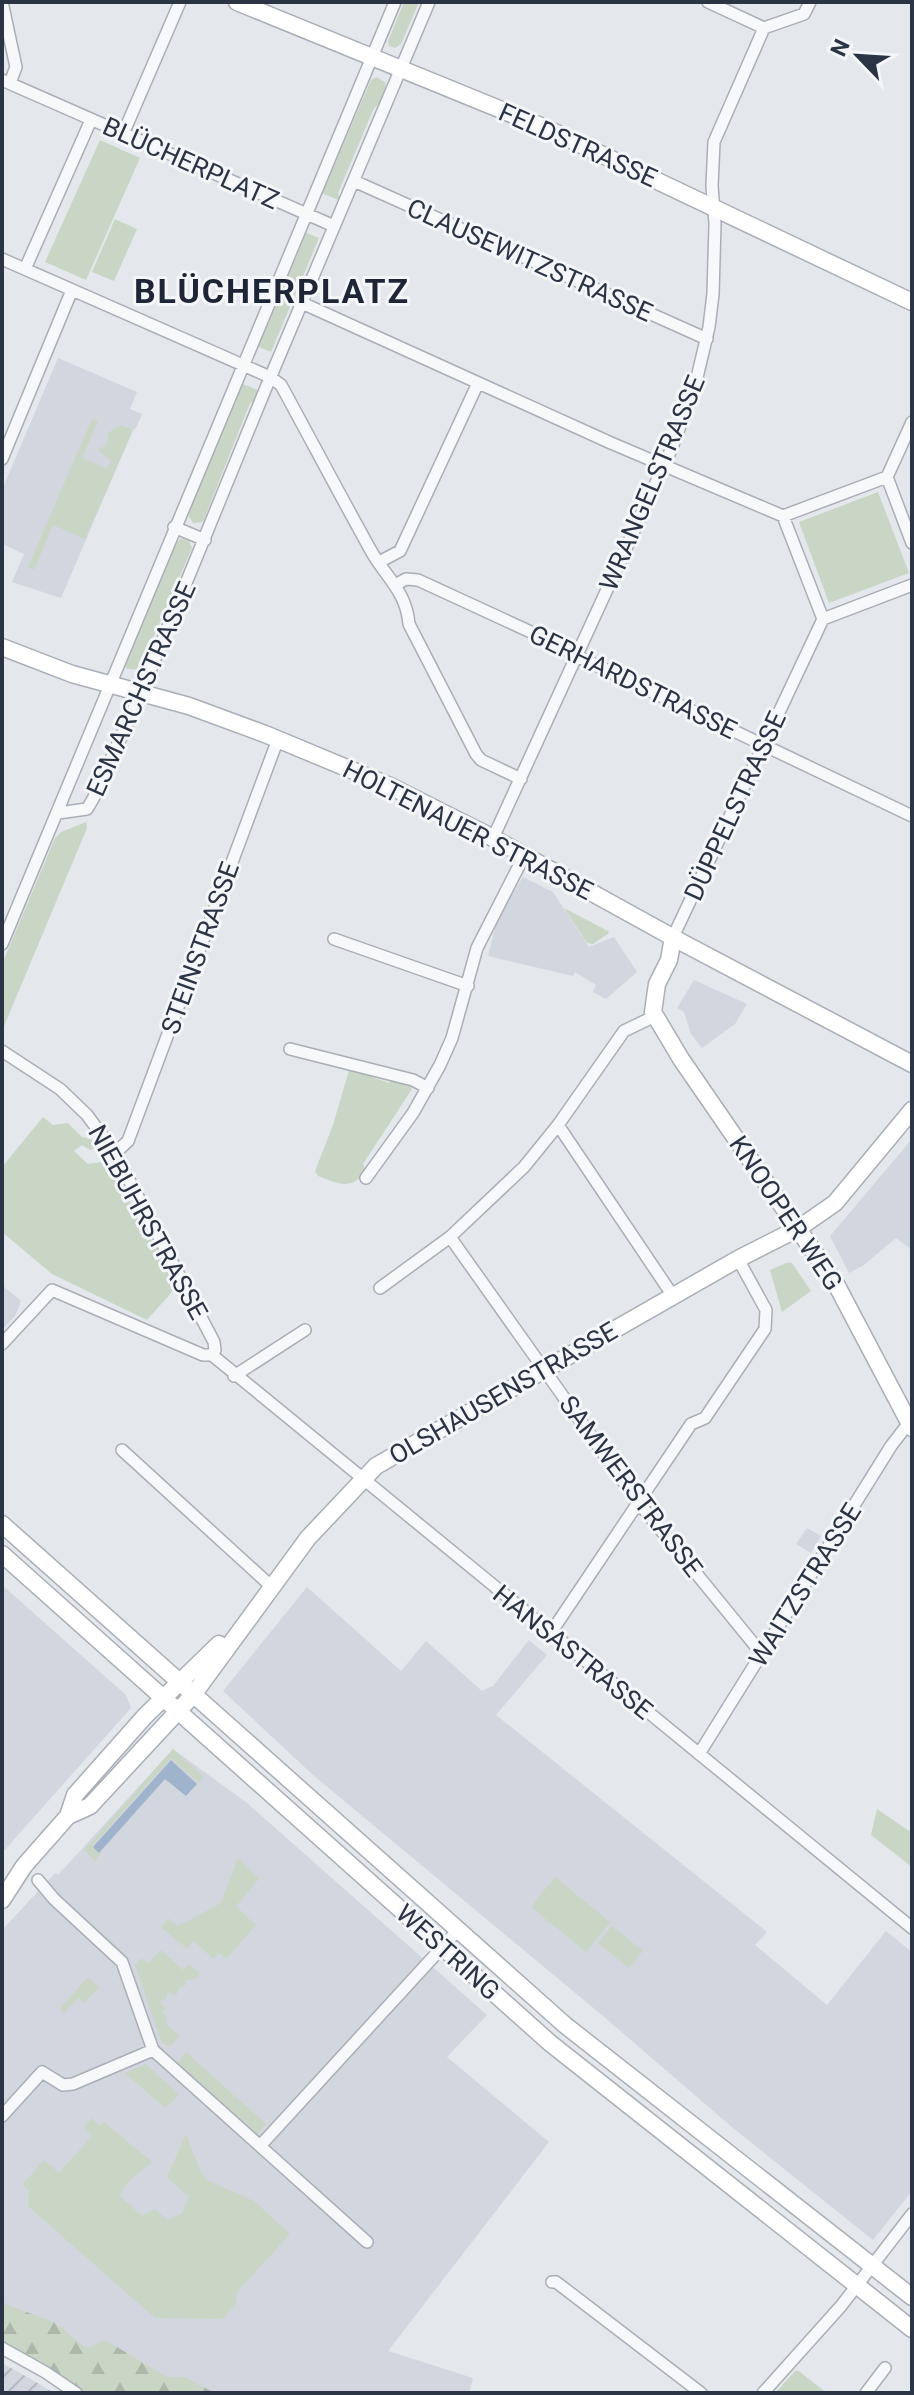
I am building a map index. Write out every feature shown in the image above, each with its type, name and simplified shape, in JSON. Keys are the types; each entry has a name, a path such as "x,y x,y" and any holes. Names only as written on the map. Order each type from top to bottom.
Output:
{"main road":[{"name":"FELDSTRASSE","path":"237,2 548,129 912,302"},
{"name":"HOLTENAUER STRASSE","path":"2,647 110,686 189,706 390,786 493,838 912,1064"},
{"name":"DÜPPELSTRASSE","path":"654,1004 678,940"},
{"name":"KNOOPER WEG","path":"654,1004 681,1059 836,1284 911,1423"},
{"name":"OLSHAUSENSTRASSE","path":"68,1816 90,1806 193,1695 312,1533 376,1466 544,1368 799,1228 844,1194 912,1110"},
{"name":"WESTRING","path":"4,1529 565,2025 912,2297"},
{"name":"WESTRING","path":"2,1554 593,2078 912,2329"},
{"name":"OLSHAUSENSTRASSE","path":"2,1900 24,1866 68,1816 75,1795 145,1716 252,1613"},
{"name":"OLSHAUSENSTRASSE","path":"2,1876 24,1866"}],"street":[{"path":"2,2 16,67 6,81 91,120"},
{"path":"123,134 180,2"},
{"name":"ESMARCHSTRASSE","path":"2,944 7,919 58,813 174,527 395,2"},
{"name":"ESMARCHSTRASSE","path":"58,813 78,812 89,806 141,693 270,377 429,2"},
{"path":"708,2 764,28 804,14 810,2"},
{"name":"WRANGELSTRASSE","path":"493,838 687,413 707,339 713,294 714,142 764,28"},
{"name":"BLÜCHERPLATZ","path":"25,269 91,120 306,214"},
{"name":"CLAUSEWITZSTRASSE","path":"354,181 707,339"},
{"path":"306,214 334,226"},
{"path":"2,259 270,377 281,385 379,562 408,606 409,624 476,754 481,760 521,779"},
{"path":"2,459 72,290"},
{"path":"302,303 783,516 887,477 912,422"},
{"path":"379,562 400,551 478,383"},
{"path":"887,477 912,543"},
{"path":"783,516 823,619 912,585"},
{"path":"174,527 205,540"},
{"name":"GERHARDSTRASSE","path":"395,585 406,579 418,580 912,816"},
{"name":"DÜPPELSTRASSE","path":"678,940 823,619"},
{"name":"STEINSTRASSE","path":"115,1153 128,1141 278,739"},
{"path":"366,1178 379,1164 428,1088 452,1038 481,939 524,856"},
{"path":"334,939 468,986"},
{"path":"380,1288 450,1237 524,1167 558,1125 624,1031 654,1004"},
{"path":"290,1049 413,1080 428,1088"},
{"name":"NIEBUHRSTRASSE","path":"2,1051 60,1089 87,1115 115,1153 214,1342 212,1355 234,1376"},
{"path":"558,1125 673,1296"},
{"name":"SAMWERSTRASSE","path":"450,1237 638,1502 762,1654"},
{"path":"550,1634 691,1424 705,1418 765,1329 766,1310 738,1259"},
{"path":"2,1344 52,1290 203,1355 212,1355"},
{"path":"234,1376 305,1330"},
{"name":"HANSASTRASSE","path":"234,1376 912,1928"},
{"name":"WAITZSTRASSE","path":"699,1754 911,1423"},
{"path":"122,1450 272,1587"},
{"path":"24,1866 125,1967 153,2050 367,2242"},
{"path":"260,2146 458,1930"},
{"path":"2,2116 42,2072 63,2085 73,2084 153,2050"},
{"path":"763,2393 857,2285 912,2214"},
{"path":"552,2282 585,2303 701,2393"},
{"path":"2,2348 38,2367 76,2393"},
{"path":"866,2393 885,2368"}],"shaded area":[{"path":"58,358 137,392 130,409 142,414 61,598 12,582 24,554 2,544 2,490"},
{"path":"523,877 553,892 589,947 614,937 637,972 606,999 593,992 596,985 575,972 573,976 488,956 498,917"},
{"path":"694,980 747,1004 735,1024 702,1048 691,1034 684,1012 677,1008"},
{"path":"912,1139 912,1250 896,1238 864,1265 849,1273 830,1236"},
{"path":"2,1285 21,1301 15,1316 2,1330"},
{"path":"807,1528 821,1536 811,1553 796,1544"},
{"path":"2,1585 126,1695 131,1708 2,1853"},
{"path":"307,1587 401,1671 426,1641 482,1691 493,1686 529,1640 547,1655 496,1715 767,1932 755,1945 827,2005 886,1931 912,1952 912,2191 873,2240 733,2128 313,1775 223,1691"},
{"path":"173,1749 247,1803 487,2015 447,2057 549,2142 388,2351 473,2378 469,2393 202,2393 2,2322 2,1930 55,1873 58,1875"},
{"path":"2,2363 29,2378 54,2393 2,2393"}],"green space":[{"path":"404,2 419,2 401,44 395,48 389,46 388,41"},
{"path":"376,77 385,82 384,92 374,108 338,193 341,201 319,192 326,185 371,80"},
{"name":"BLÜCHERPLATZ","path":"100,140 140,158 86,280 45,262"},
{"path":"115,219 137,229 114,281 92,272"},
{"path":"302,231 319,238 271,352 254,345 256,341 261,341 303,241"},
{"path":"241,383 260,391 255,401 250,403 203,522 193,523 188,515"},
{"path":"92,419 98,421 82,458 107,469 111,461 98,450 107,444 109,432 121,425 133,430 85,539 53,525 34,570 28,567"},
{"path":"878,492 909,573 829,603 799,522"},
{"path":"181,538 189,541 192,548 144,659 143,670 127,669 124,666 175,544"},
{"path":"86,822 87,828 2,1031 2,964 55,838 61,832"},
{"path":"564,908 609,933 593,944 587,943"},
{"path":"350,1067 389,1083 392,1078 408,1082 412,1089 363,1164 366,1171 355,1181 344,1184 318,1176 315,1171"},
{"path":"43,1117 53,1125 68,1123 82,1137 93,1140 95,1148 90,1150 82,1145 74,1151 88,1164 102,1162 110,1167 178,1285 147,1320 52,1274 2,1232 2,1167"},
{"path":"792,1263 811,1291 782,1312 770,1270"},
{"path":"173,1749 204,1777 198,1783 171,1758 92,1846 100,1854 95,1861 84,1850"},
{"path":"877,1809 912,1833 912,1867 871,1835"},
{"path":"238,1858 259,1879 236,1906 256,1925 226,1959 219,1953 213,1959 194,1941 187,1949 161,1927 168,1918 178,1926 221,1903"},
{"path":"555,1877 610,1922 586,1952 531,1907"},
{"path":"612,1926 643,1951 629,1968 598,1943"},
{"path":"161,1950 183,1970 189,1964 200,1973 195,1979 186,1980 176,1996 168,1991 165,2000 159,2001 165,2008 162,2011 167,2018 166,2024 179,2036 172,2045 167,2046 161,2041 135,1965 141,1958 148,1963"},
{"path":"88,1977 99,1987 84,2003 78,1998 64,2013 60,2009"},
{"path":"186,2052 266,2124 257,2134 177,2063"},
{"path":"146,2064 179,2095 165,2108 125,2073"},
{"path":"91,2118 100,2126 104,2122 152,2162 130,2181 120,2196 142,2216 155,2209 168,2220 182,2213 189,2197 167,2177 186,2134 201,2173 209,2181 254,2201 290,2234 237,2292 236,2304 222,2319 155,2318 28,2206 29,2191 23,2184 44,2160 59,2173 92,2136 84,2128"},
{"path":"2,2303 54,2322 85,2347 107,2341 167,2377 184,2377 215,2393 80,2393 2,2345"},
{"path":"796,2370 800,2372 827,2393 775,2393"}],"water":[{"path":"171,1760 197,1784 186,1796 165,1779 99,1853 93,1847"}],"district":[{"name":"BLÜCHERPLATZ","path":"272,291"}]}
